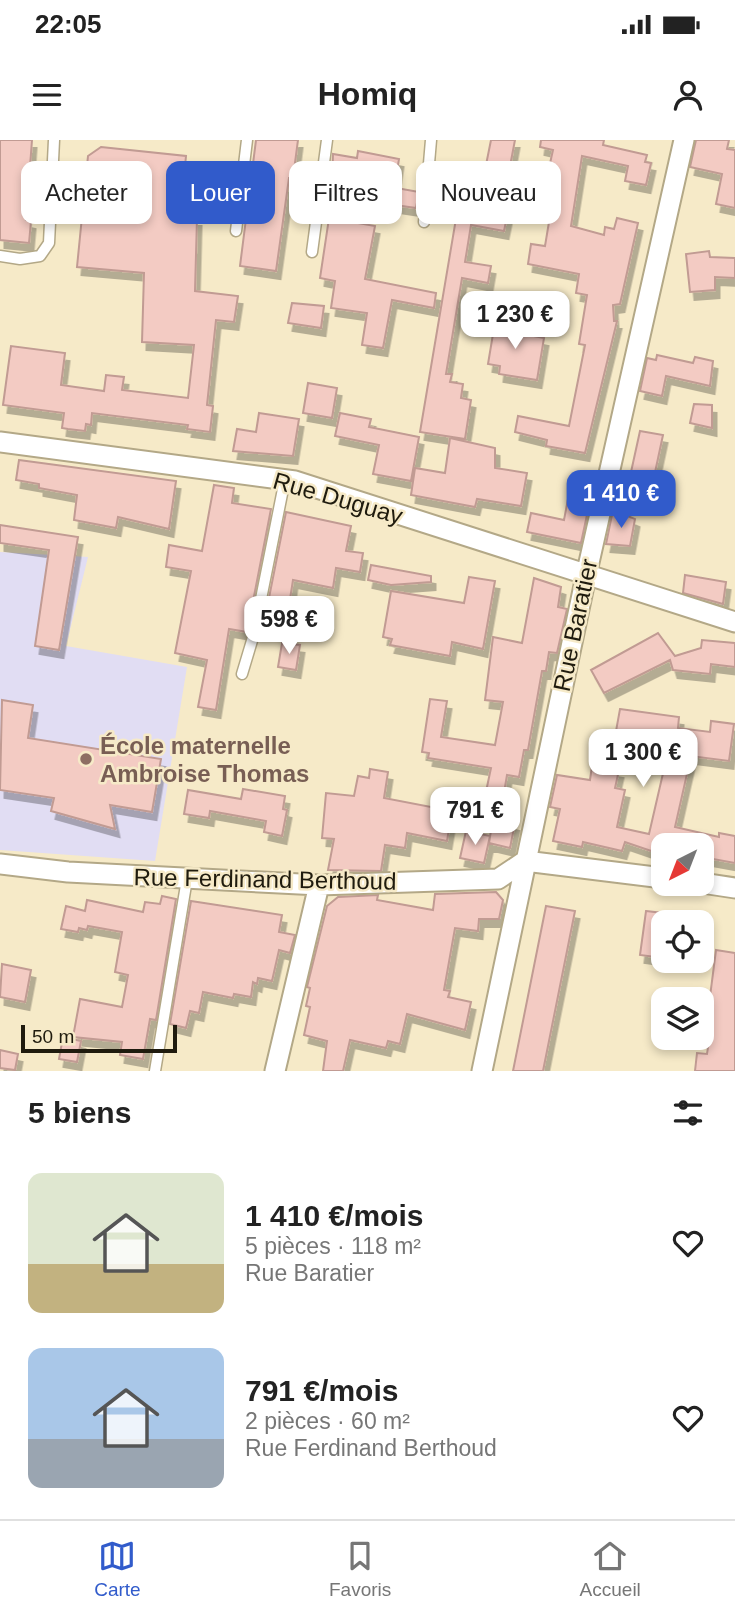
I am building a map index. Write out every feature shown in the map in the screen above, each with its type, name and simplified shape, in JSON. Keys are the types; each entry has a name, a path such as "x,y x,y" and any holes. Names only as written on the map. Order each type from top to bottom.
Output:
{"street":[{"name":"Rue Baratier","path":"482,1071 586,576 684,140"},
{"name":"Rue Duguay","path":"0,442 285,479 735,622"},
{"path":"525,861 651,877"},
{"name":"Rue Ferdinand Berthoud","path":"0,864 68,872 319,885 498,879 525,861"},
{"path":"275,1071 319,885"},
{"path":"714,885 735,888"}],"lane":[{"path":"0,256 20,259 40,256 49,243 54,140"},
{"path":"236,231 247,140"},
{"path":"312,252 327,140"},
{"path":"429,161 431,140"},
{"path":"242,674 254,634 285,479"},
{"path":"155,1071 187,878"}],"shaded area":[{"name":"École maternelle Ambroise Thomas","path":"0,552 88,557 66,646 187,667 155,861 0,850"}],"building":[{"path":"0,140 32,140 30,161 21,161 21,224 31,224 29,243 0,240"},
{"path":"256,140 298,140 295,161 289,161 276,271 240,266 245,224 275,224 275,161 253,161"},
{"path":"491,140 515,140 511,161 487,161"},
{"path":"541,140 604,140 603,145 647,155 645,162 651,163 646,185 625,181 628,166 582,156 571,226 604,235 605,227 614,229 617,218 638,223 620,304 613,305 614,321 617,321 585,453 546,446 547,440 515,432 518,416 569,426 585,345 579,344 587,295 576,293 579,274 528,264 531,244 545,246 549,224 561,224 561,161 551,161 553,150 540,147"},
{"path":"696,140 729,140 727,149 735,150 735,208 716,204 722,174 690,167"},
{"path":"101,147 186,156 186,161 166,161 166,224 197,224 195,291 238,296 234,322 216,320 207,405 213,406 210,432 187,429 188,425 92,413 91,425 86,424 85,431 68,429 62,428 64,413 3,405 11,346 65,353 61,385 104,391 106,375 124,377 122,390 188,398 194,345 142,342 144,273 77,267 81,224 152,224 152,161 88,161 88,156"},
{"path":"358,151 399,159 333,161 333,154 357,158"},
{"path":"402,189 416,191 416,208 402,206"},
{"path":"328,224 375,226 365,279 436,293 434,308 392,300 383,348 362,345 367,313 331,308 335,281 320,278"},
{"path":"455,224 505,224 504,231 471,225 465,262 491,266 488,283 462,278 446,374 452,374 450,382 463,384 461,398 471,400 465,439 420,432"},
{"path":"709,251 710,257 735,258 735,278 715,277 715,290 690,292 686,254"},
{"path":"292,303 324,306 321,328 288,323"},
{"path":"496,316 516,319 513,332 544,338 537,380 499,374 500,366 488,364"},
{"path":"657,355 693,363 695,357 713,361 710,386 666,376 662,396 640,391 647,358 656,360"},
{"path":"308,383 337,388 332,418 303,413"},
{"path":"694,404 712,405 712,428 690,423"},
{"path":"259,413 299,419 293,456 233,451 237,429 256,432"},
{"path":"340,413 371,419 369,427 419,437 411,481 373,474 379,445 335,436"},
{"path":"640,431 663,435 654,477 631,472"},
{"path":"450,438 495,448 495,468 527,473 521,506 477,499 475,507 411,495 415,468 445,473"},
{"path":"19,460 176,481 169,529 118,517 116,528 74,520 77,495 39,488 39,484 16,480"},
{"path":"572,478 594,482 581,543 527,532 531,513 564,520"},
{"path":"214,485 234,488 232,503 271,509 247,632 229,629 216,710 198,707 207,660 175,653 191,571 166,567 169,545 202,551"},
{"path":"613,510 635,519 630,546 606,544"},
{"path":"286,512 351,526 346,551 363,553 360,572 336,568 333,588 293,580 285,631 263,628"},
{"path":"0,525 78,537 59,650 35,646 49,550 0,543"},
{"path":"371,565 431,576 431,582 391,585 368,580"},
{"path":"685,575 726,582 723,604 683,593"},
{"path":"469,577 495,581 483,649 452,642 450,656 390,645 392,639 383,637 391,591 464,603"},
{"path":"534,578 561,587 558,607 567,609 557,653 549,652 546,671 542,671 528,750 524,750 519,777 507,775 502,805 484,801 491,768 428,758 429,753 422,752 430,699 447,701 441,737 495,745 503,702 485,700 493,637 522,643"},
{"path":"658,633 675,656 701,648 702,640 735,643 735,667 711,664 710,674 673,670 670,660 604,693 591,670"},
{"path":"282,643 300,645 296,670 278,667"},
{"path":"2,700 33,705 28,738 161,759 152,812 110,805 115,829 51,811 54,798 0,790"},
{"path":"620,709 679,717 678,728 710,732 711,721 734,724 729,761 691,756 675,827 701,833 651,833 651,851 625,842 622,851 583,842 582,847 553,841 560,809 550,807 557,775 590,780 592,766 619,770 615,788 625,790 617,827 649,834 667,756 623,758 627,732 616,731"},
{"path":"370,769 388,772 384,798 452,811 447,841 407,833 405,848 385,845 381,871 328,870 334,839 322,838 326,793 354,796 358,776 369,778"},
{"path":"243,789 285,796 283,809 287,810 282,836 264,832 266,821 210,811 209,818 184,814 188,790 241,799"},
{"path":"493,818 515,823 510,848 489,843"},
{"path":"466,831 490,836 484,863 460,858"},
{"path":"719,833 735,836 735,863 714,859 714,836 719,837"},
{"path":"496,892 503,900 499,919 479,919 478,931 455,928 444,990 450,991 448,997 471,1002 465,1030 407,1014 400,1044 388,1041 386,1048 350,1040 343,1071 323,1071 327,1041 304,1035 310,1007 306,1006 310,988 307,987 327,906 338,897 378,895 377,900 433,910 435,894"},
{"path":"162,896 176,899 156,1020 150,1019 143,1059 120,1055 122,1042 73,1037 80,999 122,1007 128,975 115,972 122,932 88,926 87,930 79,928 78,932 61,929 66,906 85,911 87,900 143,912 145,902 160,904"},
{"path":"191,901 282,915 279,932 295,935 290,953 279,950 272,981 258,978 257,984 253,982 251,997 234,994 233,998 203,992 199,1013 190,1011 186,1028 170,1024"},
{"path":"546,906 575,911 543,1071 513,1071"},
{"path":"646,911 651,912 651,956 640,955"},
{"path":"716,950 735,953 735,1071 695,1071 697,1053 707,1054 708,1050 714,1050 714,987 711,987"},
{"path":"2,964 31,970 25,1002 0,997"},
{"path":"63,1037 81,1041 77,1062 59,1059"},
{"path":"0,1050 18,1054 15,1070 0,1068"}],"place":[{"name":"École maternelle Ambroise Thomas","path":"86,759"}]}
